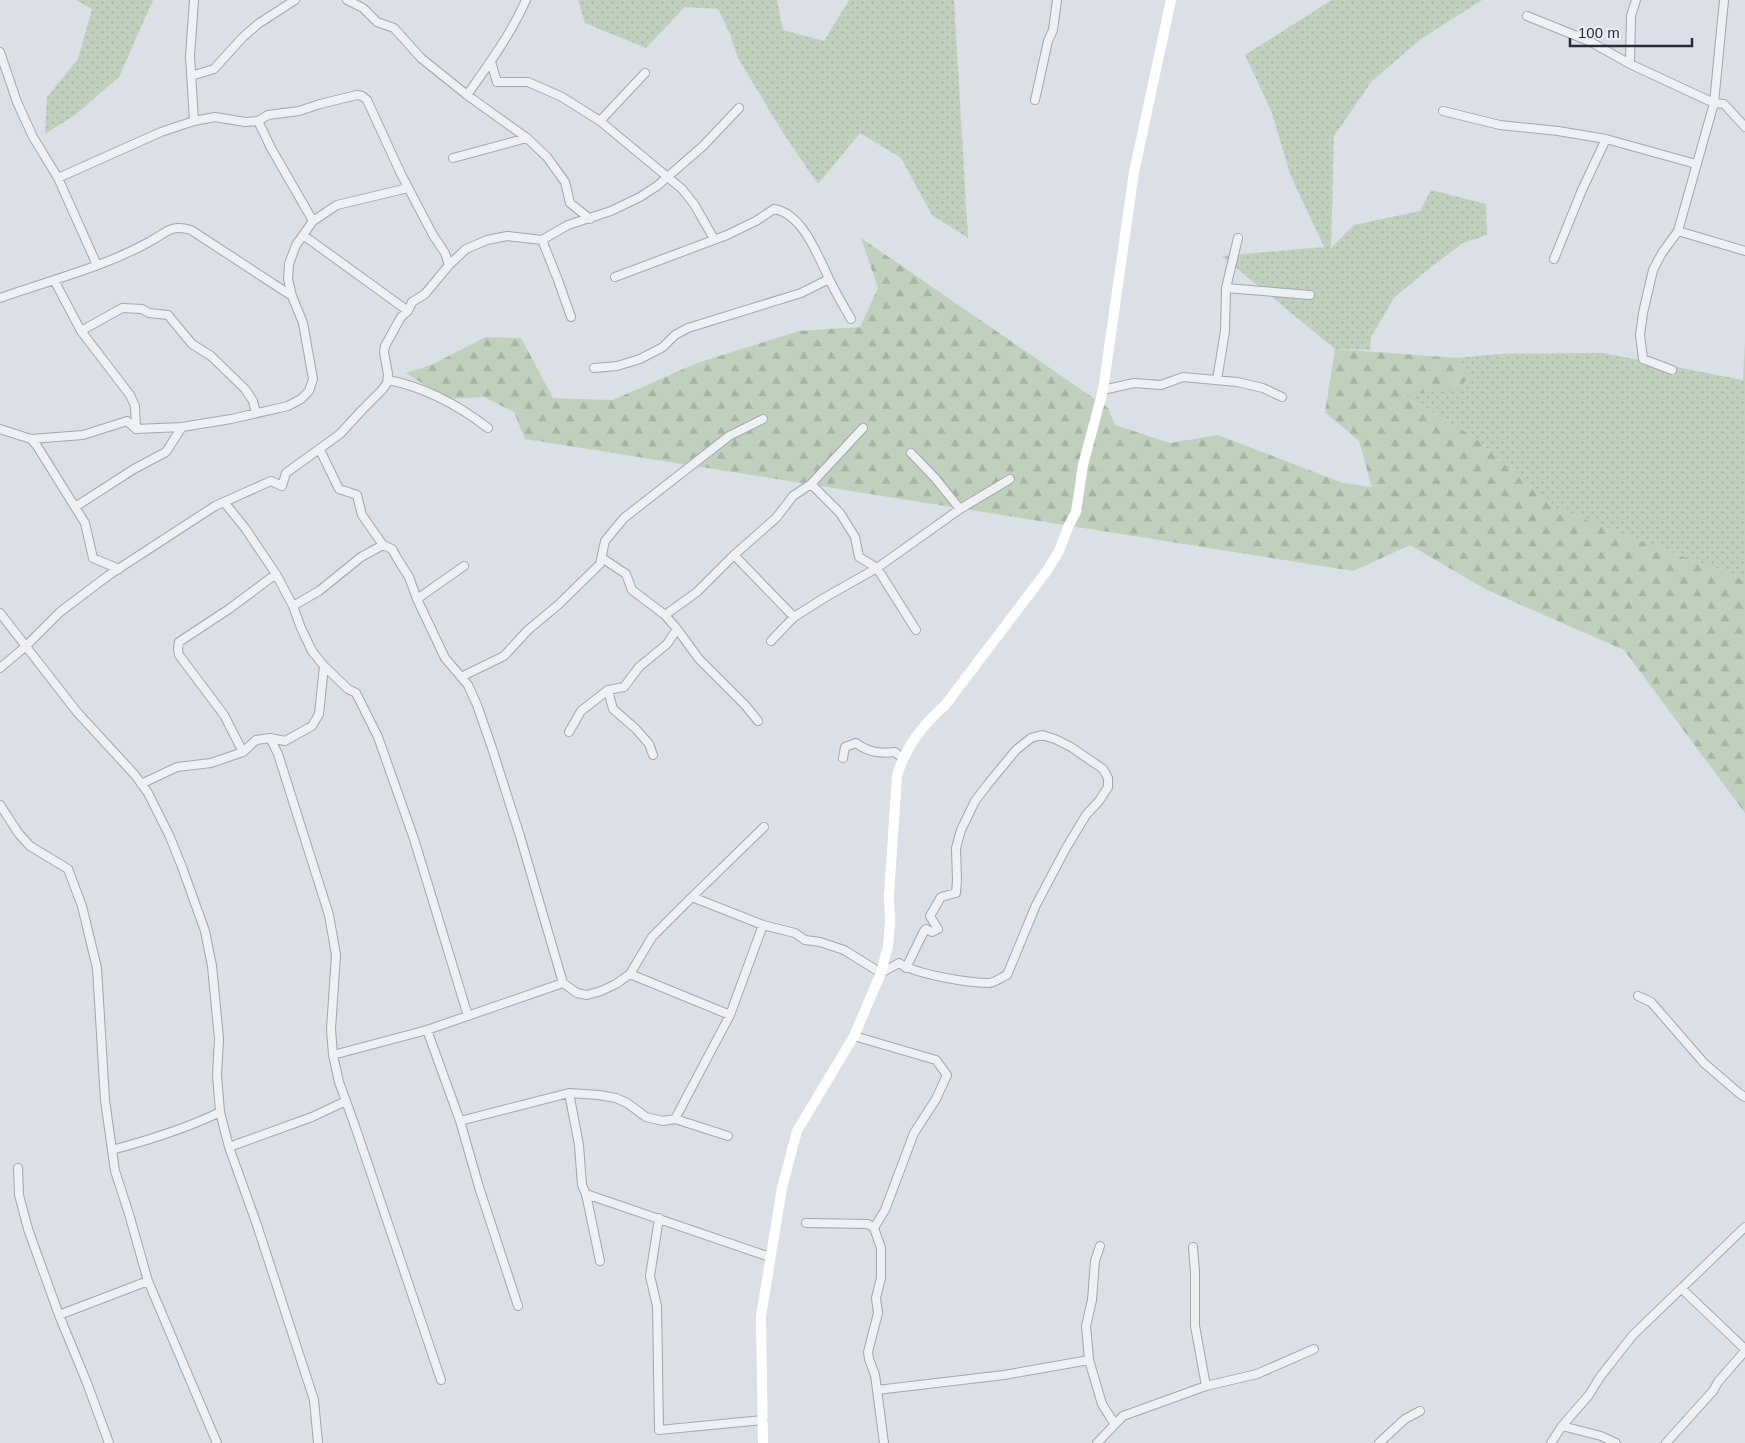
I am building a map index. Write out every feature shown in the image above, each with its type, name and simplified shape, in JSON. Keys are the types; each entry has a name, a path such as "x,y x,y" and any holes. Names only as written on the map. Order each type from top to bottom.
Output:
{"main road":[{"path":"763,1443 761,1316 782,1188 797,1131 854,1036 880,973 888,946 890,922 889,895 897,776 902,758 928,720 946,704 1046,572 1059,551 1076,512 1083,465 1103,390 1134,172 1171,0"}],"street":[{"path":"194,0 190,56 194,121"},
{"path":"191,76 214,69 243,36 295,0"},
{"path":"347,0 363,8 377,22 394,28 421,58 467,95 527,138 546,157 565,182 570,203 590,219"},
{"path":"467,95 491,62 517,20 526,0"},
{"path":"1034,100 1048,41 1054,30 1057,0"},
{"path":"1630,64 1631,16 1636,0"},
{"path":"1672,370 1643,359 1640,335 1643,313 1653,270 1662,253 1678,231 1714,103 1724,0"},
{"path":"1527,16 1590,41 1630,64 1714,103 1724,104 1745,126"},
{"path":"0,52 17,102 33,137 58,178 97,265"},
{"path":"491,62 497,82 528,82 562,97 600,121 682,189 694,204 714,239"},
{"path":"600,121 645,73"},
{"path":"58,178 161,132 194,121 214,117 245,122 258,121 268,115 299,111 330,101 357,95 362,96 366,100 408,188 433,235 445,253 449,265"},
{"path":"0,668 25,647 60,612 119,569 224,502 271,481 282,486 286,473 340,434 382,390 388,380 385,346 401,317 408,310 412,302 425,294 449,265 464,252 475,245 507,236 542,240 568,225 611,211 640,197 667,178 703,146 738,108"},
{"path":"1443,111 1500,125 1558,131 1606,139 1696,164"},
{"path":"258,121 271,148 313,221"},
{"path":"453,158 527,138"},
{"path":"1554,259 1582,190 1606,139"},
{"path":"0,429 31,439 83,435 127,421 136,429 182,427 231,419 288,406 302,399 309,391 313,379 303,323 292,296 288,279 289,264 296,245 313,221 337,205 408,188"},
{"path":"615,277 727,235 774,210 779,210 788,215 813,243 829,279 851,319"},
{"path":"1,296 97,265 149,242 168,230 180,227 191,230 292,296"},
{"path":"1678,231 1745,251"},
{"path":"303,235 408,310"},
{"path":"1216,380 1225,331 1226,288 1238,238"},
{"path":"542,240 571,317"},
{"path":"445,253 464,252"},
{"path":"594,368 616,366 640,359 663,347 675,335 688,328 801,293 829,279"},
{"path":"54,280 81,331 130,395 135,406 136,429"},
{"path":"1226,288 1310,295"},
{"path":"81,331 122,308 142,308 149,313 168,315 192,344 211,356 245,389 253,401 256,413"},
{"path":"1103,390 1134,383 1161,385 1183,377 1237,382 1263,388 1282,397"},
{"path":"388,380 408,384 434,394 456,406 488,428"},
{"path":"461,677 504,656 528,630 558,605 600,564 605,541 624,518 730,436 763,419"},
{"path":"75,507 134,469 166,452 182,427"},
{"path":"665,615 697,592 734,555 776,518 793,496 811,484 863,428"},
{"path":"31,439 85,523 94,558 119,569"},
{"path":"320,450 339,489 357,495 362,515 383,544 392,549 409,577 417,599 445,658 468,685 474,698 492,748 563,983 577,993 587,995 601,991 630,974 652,937 764,827"},
{"path":"911,453 935,478 960,509"},
{"path":"771,642 794,617 877,568 960,509 1010,479"},
{"path":"811,484 840,513 855,536 859,557 877,568 916,630"},
{"path":"224,502 245,528 276,574 293,606 312,651 324,666 348,689 356,693 378,737 414,839 468,1016"},
{"path":"293,606 319,591 361,557 383,544"},
{"path":"734,555 794,617"},
{"path":"602,558 626,574 632,590 665,615 699,659 745,704 758,721"},
{"path":"417,599 464,566"},
{"path":"243,752 224,715 179,655 179,642 229,610 276,574"},
{"path":"0,613 77,712 148,793 170,837 205,931 212,966 219,1039 216,1074 220,1112 229,1147 312,1392 318,1443"},
{"path":"569,732 581,711 608,690 624,686 639,666 667,644 677,629"},
{"path":"141,784 176,767 211,764 243,752 256,740 270,738 285,741 312,726 319,714 324,666"},
{"path":"321,681 336,677"},
{"path":"608,690 613,709 649,744 654,755"},
{"path":"692,897 764,925 795,933 805,940 820,942 844,950 880,973 899,963 906,968 924,973 991,983 1007,975 1036,905 1064,850 1086,815 1099,801 1108,787 1108,778 1103,769 1072,747 1042,735 1031,738 1016,750 975,801 961,830 956,848 956,893 941,897 930,916 938,929 932,932 926,929 924,931 906,968"},
{"path":"270,738 278,754 329,916 336,955 331,1029 333,1055 339,1082 441,1380"},
{"path":"843,758 845,747 856,743 876,753 894,752 902,758"},
{"path":"0,805 19,834 30,846 68,869 82,906 97,968 105,1100 115,1170 148,1281 217,1443"},
{"path":"675,1119 730,1015 764,925"},
{"path":"630,974 730,1015"},
{"path":"333,1055 426,1030 563,983"},
{"path":"1638,996 1651,1002 1704,1063 1745,1097"},
{"path":"426,1030 460,1121 479,1187 518,1306"},
{"path":"854,1036 936,1060 947,1075 936,1099 914,1134 885,1210 874,1228"},
{"path":"569,1093 578,1145 582,1186 586,1194 600,1261"},
{"path":"460,1121 569,1093 616,1098 627,1103 646,1118 663,1121 675,1119 728,1136"},
{"path":"229,1147 312,1117 346,1101"},
{"path":"112,1150 201,1122 220,1112"},
{"path":"18,1168 19,1195 28,1229 58,1316 87,1383 109,1443"},
{"path":"586,1194 770,1257"},
{"path":"659,1218 650,1276 657,1306 659,1430 763,1420"},
{"path":"806,1223 868,1224 874,1228 881,1248 881,1278 876,1298 878,1313 868,1352 875,1375 884,1443"},
{"path":"1551,1443 1562,1426 1589,1395 1600,1377 1633,1335 1745,1227"},
{"path":"1100,1246 1095,1261 1092,1300 1086,1326 1090,1360 1102,1404 1114,1423"},
{"path":"1193,1247 1195,1272 1194,1326 1206,1386"},
{"path":"58,1316 148,1281"},
{"path":"1666,1443 1713,1391 1718,1382 1745,1350 1682,1289"},
{"path":"1097,1443 1122,1416 1206,1386 1257,1374 1314,1349"},
{"path":"877,1390 1004,1375 1090,1360"},
{"path":"1379,1443 1405,1419 1420,1411"},
{"path":"1562,1426 1601,1436 1616,1443"}],"green space":[{"path":"76,0 153,0 119,77 75,115 45,134 47,97 78,59 92,9"},
{"path":"578,0 777,0 783,30 824,41 849,0 954,0 968,238 932,215 901,158 860,133 818,184 783,133 738,58 730,34 718,9 685,7 646,48 585,23"},
{"path":"1332,0 1482,0 1421,39 1372,81 1334,136 1331,248 1354,225 1420,211 1431,190 1486,204 1487,235 1463,243 1394,298 1371,337 1370,350 1335,349 1222,256 1324,247 1290,174 1272,113 1245,55"},
{"path":"861,238 1108,408 1115,425 1170,443 1218,435 1343,483 1372,487 1359,441 1325,412 1335,349 1457,358 1472,376 1455,390 1402,395 1474,437 1552,507 1745,580 1745,813 1624,650 1487,590 1410,545 1353,571 525,439 514,412 484,397 447,399 406,373 431,365 486,337 521,338 553,398 613,400 697,363 799,331 860,327 878,288"},
{"path":"1745,342 1745,580 1552,507 1474,437 1401,394 1455,390 1472,376 1457,358 1497,354 1603,353 1743,380"}]}
